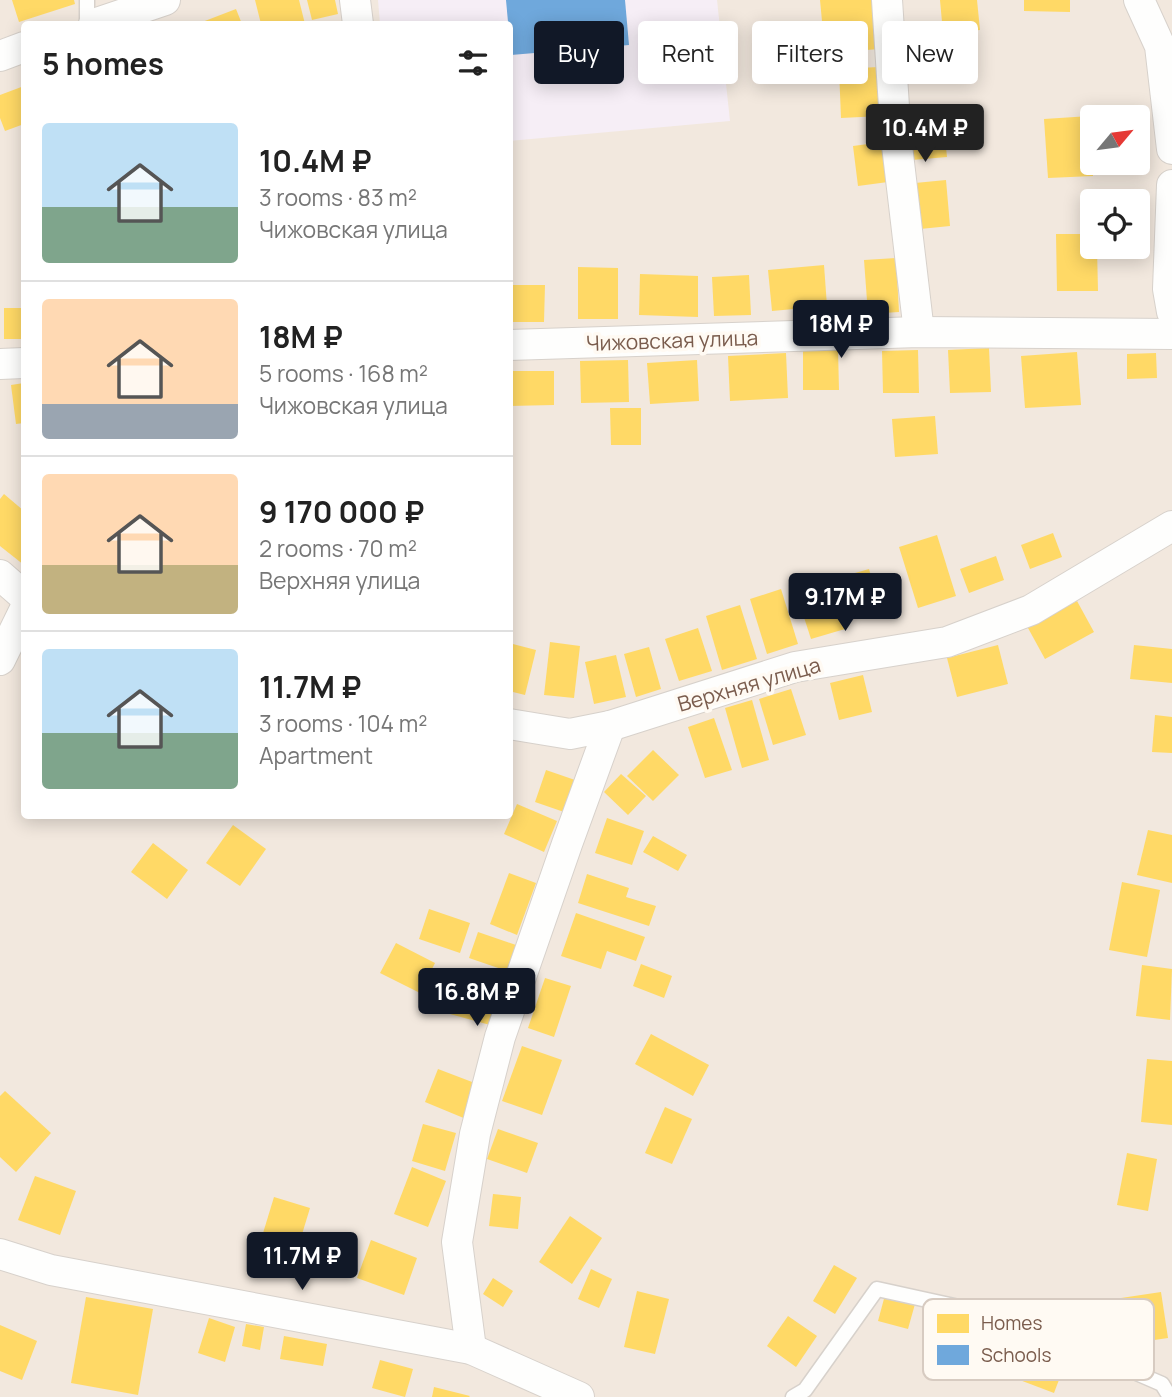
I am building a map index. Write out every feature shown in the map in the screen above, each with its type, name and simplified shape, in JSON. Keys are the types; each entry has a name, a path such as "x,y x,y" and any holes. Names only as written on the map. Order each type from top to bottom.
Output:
{"street":[{"path":"103,21 165,0"},
{"path":"355,0 358,21"},
{"path":"887,0 896,137 919,332"},
{"path":"1139,0 1166,36 1172,149"},
{"path":"0,55 21,48"},
{"path":"1172,185 1168,289 1172,312"},
{"name":"Чижовская улица","path":"513,345 919,332 1172,334"},
{"path":"0,363 21,363"},
{"name":"Верхняя улица","path":"513,725 570,734 610,726 795,667 947,642 1031,610 1172,526"},
{"path":"0,575 21,593"},
{"path":"0,660 21,617"},
{"path":"471,1349 457,1242 475,1134 500,1037 610,726"},
{"path":"0,1254 51,1270 471,1349 579,1397"}],"lane":[{"path":"87,0 87,21"},
{"path":"793,1397 805,1390 877,1289 923,1299"},
{"path":"1153,1380 1162,1384 1170,1397"}],"shaded area":[{"path":"0,0 1172,0 1172,1397 0,1397"},
{"path":"378,0 717,0 719,21 638,21 638,84 726,84 730,121 513,141 513,21 380,21"}],"building: Homes":[{"path":"12,0 74,0 75,4 19,22"},
{"path":"255,0 299,0 304,21 260,21"},
{"path":"307,0 335,0 338,14 312,20"},
{"path":"820,0 876,0 880,49 868,50 868,21 822,21"},
{"path":"940,0 977,0 980,30 978,21 942,21"},
{"path":"1024,0 1070,0 1070,12 1024,11"},
{"path":"236,9 241,21 205,21"},
{"path":"879,67 881,116 841,118 840,84 868,84 868,68"},
{"path":"21,87 21,125 5,131 0,118 0,95"},
{"path":"942,109 947,157 912,160 907,112"},
{"path":"1080,117 1080,175 1093,176 1048,178 1044,119"},
{"path":"883,142 888,182 858,186 853,146"},
{"path":"946,180 950,226 920,229 915,183"},
{"path":"1056,234 1080,234 1080,259 1097,259 1098,291 1057,291"},
{"path":"896,258 899,312 868,314 864,260"},
{"path":"824,265 827,306 772,311 768,270"},
{"path":"578,267 618,268 618,319 578,319"},
{"path":"640,274 698,276 698,317 639,315"},
{"path":"749,275 751,315 714,316 712,277"},
{"path":"513,285 545,285 544,322 513,322"},
{"path":"4,308 21,308 21,339 4,339"},
{"path":"989,348 991,392 950,393 948,350"},
{"path":"838,349 839,390 803,390 803,350"},
{"path":"918,350 919,393 883,393 882,351"},
{"path":"1077,352 1081,405 1025,408 1021,356"},
{"path":"786,353 788,398 730,401 728,356"},
{"path":"1156,353 1157,378 1127,379 1127,354"},
{"path":"628,360 629,402 581,403 580,361"},
{"path":"697,360 699,401 650,404 647,363"},
{"path":"513,371 554,371 554,405 513,406"},
{"path":"21,383 21,423 16,424 11,385"},
{"path":"610,408 641,408 641,445 611,445"},
{"path":"935,416 938,454 895,457 892,419"},
{"path":"4,494 21,508 21,563 0,546 0,499"},
{"path":"1053,533 1062,557 1030,569 1021,545"},
{"path":"937,535 956,596 918,608 899,547"},
{"path":"996,556 1004,580 969,593 960,569"},
{"path":"869,569 882,613 861,619 848,575"},
{"path":"781,589 798,644 767,654 750,599"},
{"path":"835,595 845,629 811,639 800,605"},
{"path":"1077,601 1094,632 1045,659 1028,628"},
{"path":"740,605 757,659 722,670 706,616"},
{"path":"698,628 712,671 679,681 665,639"},
{"path":"550,642 580,646 574,698 544,695"},
{"path":"513,644 536,650 525,695 513,692"},
{"path":"998,645 1008,684 957,697 947,658"},
{"path":"1134,645 1172,649 1172,683 1130,679"},
{"path":"649,647 661,689 636,697 624,654"},
{"path":"616,655 626,697 594,704 585,662"},
{"path":"863,675 872,712 839,720 830,683"},
{"path":"791,689 806,735 773,745 759,699"},
{"path":"752,700 769,760 742,768 725,708"},
{"path":"1155,715 1172,717 1172,753 1152,752"},
{"path":"714,718 732,770 705,778 688,727"},
{"path":"653,750 679,775 653,801 627,776"},
{"path":"546,770 575,780 564,812 535,802"},
{"path":"621,774 646,796 628,815 604,792"},
{"path":"517,804 557,821 544,852 504,834 510,819 513,819"},
{"path":"607,818 644,831 632,865 595,853"},
{"path":"233,825 266,849 240,886 206,863"},
{"path":"1148,830 1172,835 1172,883 1137,875"},
{"path":"653,836 687,855 678,871 643,852"},
{"path":"153,843 188,870 167,899 131,872"},
{"path":"509,873 536,883 517,935 490,924"},
{"path":"587,874 629,888 626,897 656,906 649,926 578,903"},
{"path":"1122,882 1160,890 1147,957 1109,950"},
{"path":"429,909 470,923 460,953 419,939"},
{"path":"576,913 645,937 636,961 607,951 601,969 561,956"},
{"path":"478,932 516,945 507,971 469,958"},
{"path":"396,943 435,963 420,993 380,973"},
{"path":"641,964 672,976 664,998 633,986"},
{"path":"1142,965 1172,969 1170,1020 1136,1016"},
{"path":"545,978 571,986 554,1037 528,1028"},
{"path":"446,981 498,995 490,1025 439,1011"},
{"path":"651,1034 709,1065 693,1096 635,1064"},
{"path":"522,1046 562,1060 542,1115 502,1101"},
{"path":"1147,1059 1172,1061 1172,1125 1141,1122"},
{"path":"438,1069 480,1085 466,1119 425,1102"},
{"path":"5,1091 51,1133 16,1172 0,1157 0,1096"},
{"path":"665,1107 692,1119 672,1164 645,1153"},
{"path":"423,1124 456,1133 445,1171 412,1161"},
{"path":"498,1129 538,1143 527,1173 487,1159"},
{"path":"1127,1153 1157,1159 1148,1211 1117,1205"},
{"path":"412,1167 446,1181 428,1227 394,1214"},
{"path":"35,1176 76,1191 60,1235 18,1220"},
{"path":"493,1194 521,1197 518,1229 489,1226"},
{"path":"274,1197 310,1208 296,1254 260,1243"},
{"path":"570,1216 602,1238 572,1284 539,1262"},
{"path":"371,1240 417,1258 404,1295 357,1278"},
{"path":"834,1265 857,1278 835,1314 813,1301"},
{"path":"591,1269 612,1279 599,1308 578,1299"},
{"path":"493,1278 513,1291 503,1307 483,1294"},
{"path":"637,1291 669,1299 655,1354 624,1347"},
{"path":"1161,1292 1168,1338 1154,1340 1154,1299 1121,1298"},
{"path":"885,1295 915,1304 908,1329 878,1321"},
{"path":"86,1297 153,1309 138,1395 71,1383"},
{"path":"788,1316 817,1336 796,1367 767,1346"},
{"path":"209,1318 235,1327 225,1362 198,1353"},
{"path":"246,1324 264,1327 260,1350 242,1346"},
{"path":"0,1325 37,1341 22,1380 0,1371"},
{"path":"284,1336 327,1344 323,1366 280,1359"},
{"path":"380,1360 413,1369 405,1397 372,1388"},
{"path":"1020,1380 1059,1380 1054,1393"},
{"path":"434,1387 470,1396 432,1397"}],"building: Schools":[{"path":"506,0 625,0 629,45 624,45 624,21 534,21 534,53 513,55 513,21 508,21"}]}
